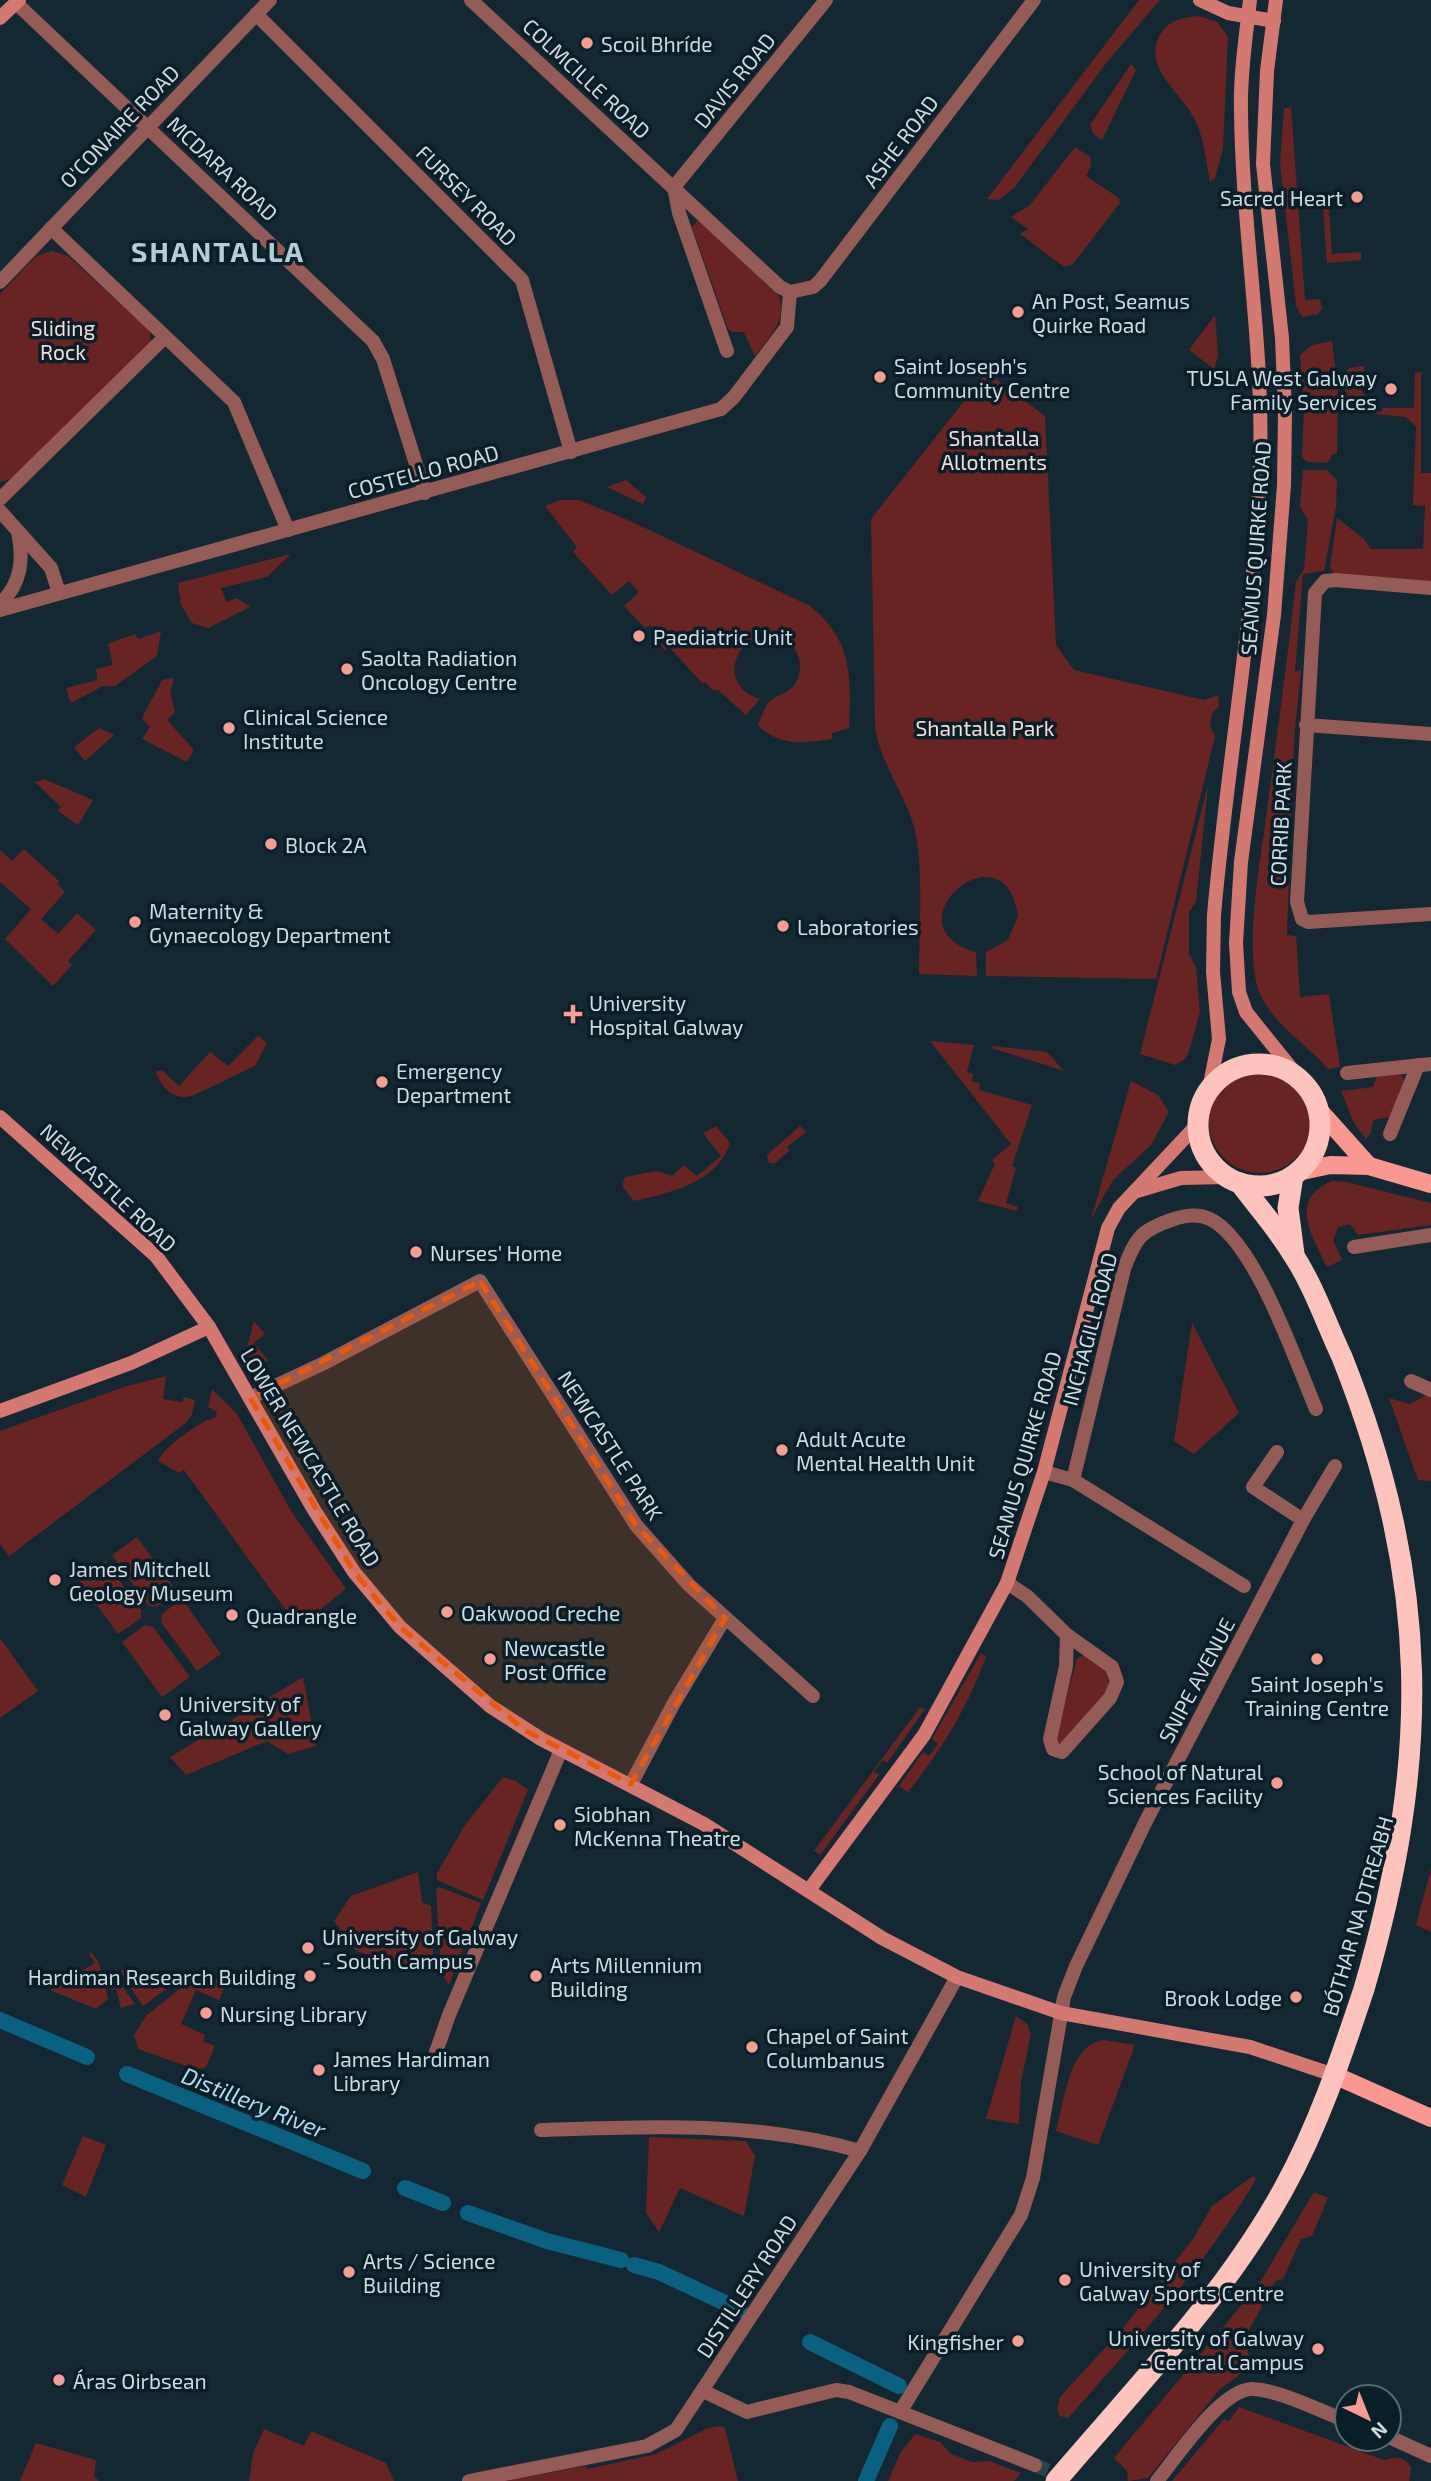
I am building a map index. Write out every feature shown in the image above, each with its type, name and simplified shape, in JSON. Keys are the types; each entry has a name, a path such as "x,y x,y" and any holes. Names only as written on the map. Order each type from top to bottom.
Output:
{"highway":[{"path":"1242,1066 1273,1066 1299,1078 1311,1092 1318,1109 1320,1129 1316,1146 1296,1174 1272,1185 1233,1180 1210,1163 1201,1145 1198,1125 1199,1111 1209,1090 1223,1075 1242,1066"},
{"name":"BÓTHAR NA DTREABH","path":"1294,1254 1288,1208 1296,1174"},
{"name":"BÓTHAR NA DTREABH","path":"1056,2481 1238,2261 1300,2158 1334,2075 1377,1950 1410,1824 1420,1738 1421,1647 1416,1588 1399,1510 1355,1385 1294,1254 1233,1180"}],"main road":[{"path":"1200,0 1218,10 1273,21"},
{"name":"SEAMUS QUIRKE ROAD","path":"1209,1090 1219,1039 1213,972 1218,866 1254,564 1261,463 1257,341 1248,256 1241,107 1250,0"},
{"name":"SEAMUS QUIRKE ROAD","path":"1276,0 1263,164 1282,338 1284,485 1274,615 1241,862 1236,943 1239,992 1246,1012 1299,1078"},
{"path":"0,18 18,2"},
{"path":"1318,1109 1369,1166"},
{"name":"NEWCASTLE ROAD","path":"0,1117 151,1251 188,1295 209,1327"},
{"name":"SEAMUS QUIRKE ROAD","path":"809,1891 924,1735 1007,1583 1044,1472 1108,1228 1133,1193 1198,1125"},
{"path":"1296,1174 1330,1165 1369,1166 1431,1184"},
{"path":"1133,1193 1181,1178 1233,1180"},
{"path":"0,1412 144,1357 209,1327"},
{"name":"LOWER NEWCASTLE ROAD","path":"209,1327 326,1531 373,1598 424,1650 475,1694 526,1731 714,1829 882,1938 957,1978 1061,2013 1250,2047 1334,2075"},
{"path":"1334,2075 1431,2118"}],"street":[{"name":"O'CONAIRE ROAD","path":"0,282 270,0"},
{"name":"COLMCILLE ROAD","path":"471,0 780,287 790,292"},
{"name":"DAVIS ROAD","path":"674,187 826,0"},
{"name":"ASHE ROAD","path":"790,292 813,287 820,281 1034,0"},
{"name":"MCDARA ROAD","path":"18,2 373,341 383,359 425,493"},
{"name":"FURSEY ROAD","path":"256,14 522,280 571,452"},
{"path":"674,187 679,213 727,351"},
{"path":"51,228 234,402 288,530"},
{"name":"COSTELLO ROAD","path":"0,610 721,409 734,397 787,327 790,292"},
{"path":"0,499 165,337"},
{"path":"0,511 51,568 59,593"},
{"path":"0,604 16,586 22,566 18,530"},
{"name":"CORRIB PARK","path":"1431,588 1335,580 1318,586 1313,604 1297,902 1301,919 1317,923 1431,914"},
{"path":"1306,725 1431,734"},
{"path":"1346,1073 1424,1065"},
{"path":"1390,1134 1424,1065"},
{"name":"INCHAGILL ROAD","path":"1073,1480 1124,1269 1134,1242 1149,1227 1188,1214 1208,1217 1225,1228 1241,1246 1257,1274 1316,1409"},
{"path":"1354,1247 1431,1235"},
{"name":"NEWCASTLE PARK","path":"250,1398 324,1363 480,1281 636,1525 689,1585 813,1696"},
{"path":"1411,1381 1431,1390"},
{"path":"1277,1452 1253,1487 1303,1520"},
{"name":"SNIPE AVENUE","path":"900,2412 1021,2215 1032,2178 1061,2013 1076,1966 1146,1821 1303,1520 1335,1466"},
{"path":"1044,1472 1073,1480 1244,1586"},
{"path":"1007,1583 1027,1596 1067,1635 1112,1667 1117,1682 1110,1698 1062,1752 1053,1749 1050,1739 1066,1665 1067,1635"},
{"path":"631,1784 674,1703 725,1618"},
{"path":"436,2052 449,2015 561,1750"},
{"name":"DISTILLERY ROAD","path":"469,2481 657,2442 676,2430 860,2151 957,1978"},
{"path":"541,2130 634,2127 758,2130 831,2142 860,2151"},
{"path":"1157,2481 1223,2401 1235,2392 1254,2389 1333,2416"},
{"path":"703,2390 747,2412 836,2390 1035,2465"},
{"path":"1403,2443 1431,2456"}],"highlighted area":[{"path":"480,1281 636,1525 725,1618 631,1784 526,1731 400,1627 354,1572 250,1398"}],"green space":[{"path":"1139,0 1160,0 1107,62 1014,188 999,200 987,199"},
{"path":"1199,16 1217,22 1228,37 1223,149 1215,178 1210,182 1200,133 1194,118 1165,78 1156,57 1156,46 1161,33 1168,25 1188,17"},
{"path":"1131,64 1136,70 1102,140 1093,134 1090,125"},
{"path":"1291,107 1305,300 1320,299 1322,309 1318,314 1302,317 1296,305 1280,163 1284,109"},
{"path":"1075,147 1090,157 1091,166 1086,176 1119,198 1120,203 1073,264 1064,267 1020,234 1028,229 1011,217 1030,205"},
{"path":"1329,208 1332,254 1361,252 1361,260 1327,263 1323,209"},
{"path":"697,221 701,221 779,296 779,321 755,356 744,332 732,332 728,329 692,227"},
{"name":"Sliding Rock","path":"52,251 68,256 150,331 151,343 11,479 0,482 0,294 36,256"},
{"path":"1215,315 1218,356 1214,369 1189,350"},
{"path":"1332,341 1338,389 1337,454 1333,454 1327,463 1308,462 1302,458 1304,410 1300,355 1312,345"},
{"path":"1364,366 1364,384 1360,389 1364,394 1365,409 1382,412 1382,408 1414,408 1415,373 1421,372 1421,473 1431,473 1431,581 1335,574 1330,568 1337,518 1364,539 1371,549 1423,549 1425,506 1413,505 1416,427 1406,417 1345,411 1346,372 1349,368"},
{"name":"Shantalla Park","path":"987,372 1045,416 1056,645 1074,670 1204,700 1218,695 1219,707 1212,713 1210,726 1215,736 1156,979 986,976 986,952 1008,940 1018,916 1009,889 993,878 975,879 958,889 945,904 942,922 951,939 976,952 977,976 919,974 920,878 917,841 910,814 881,751 875,725 871,519"},
{"path":"1303,470 1327,470 1337,480 1336,507 1324,571 1303,574 1295,672 1301,670 1294,740 1287,935 1296,936 1300,997 1329,994 1340,1067 1328,1069 1269,1010 1257,985 1253,948 1257,884 1296,582 1304,569 1308,520 1300,507"},
{"path":"626,480 646,497 643,504 607,487"},
{"path":"560,500 579,500 628,520 810,606 824,619 842,646 849,676 849,728 832,733 832,739 792,742 774,737 758,725 768,703 793,687 799,674 799,657 793,647 779,636 765,634 752,639 741,649 735,663 735,677 743,690 760,699 746,715 718,690 713,690 705,682 703,684 669,647 665,650 661,645 664,641 650,625 645,628 624,606 639,592 629,581 612,595 573,552 577,547 545,506"},
{"path":"291,554 267,577 221,588 227,602 237,598 250,607 208,628 192,623 181,605 178,583"},
{"path":"161,631 157,656 115,686 103,686 71,703 66,688 97,680 96,669 113,665 108,644 135,634 138,639"},
{"path":"174,678 170,693 175,712 167,720 194,750 187,762 142,739 150,727 142,718 162,680"},
{"path":"99,728 114,735 85,761 74,747"},
{"path":"44,779 93,800 78,825 58,811 61,807 35,782"},
{"path":"1208,785 1196,902 1189,912 1189,954 1196,967 1200,1012 1189,1051 1185,1059 1175,1065 1140,1054"},
{"path":"24,849 59,881 57,884 65,892 41,919 58,934 77,913 96,930 68,961 72,965 53,986 5,939 31,909 0,882 0,850 12,861"},
{"path":"258,1036 267,1043 255,1066 192,1096 174,1095 158,1077 156,1071 162,1070 179,1086 210,1052 228,1066"},
{"path":"930,1041 974,1045 967,1072 973,1074 972,1081 980,1084 979,1090 1032,1105 1012,1166 1016,1168 1006,1203 1018,1207 1017,1211 978,1201 995,1164 992,1160 1011,1144"},
{"path":"992,1048 1047,1052 1064,1071"},
{"path":"1260,1071 1280,1074 1303,1093 1308,1102 1311,1122 1308,1142 1289,1165 1280,1170 1260,1173 1240,1170 1217,1151 1212,1142 1209,1122 1212,1102 1231,1079 1240,1074"},
{"path":"1400,1074 1404,1080 1390,1117 1373,1120 1371,1133 1366,1139 1354,1123 1341,1091 1373,1087 1377,1076"},
{"path":"1131,1081 1158,1095 1169,1112 1151,1145 1113,1180 1091,1219"},
{"path":"716,1126 730,1143 724,1156 704,1176 677,1189 634,1201 622,1186 625,1177 656,1171 672,1176 684,1165 697,1176 721,1156 703,1133"},
{"path":"800,1126 806,1132 787,1147 789,1151 774,1164 768,1162 767,1155"},
{"path":"1332,1181 1431,1203 1431,1225 1358,1235 1350,1224 1338,1227 1333,1240 1342,1260 1327,1267 1307,1220 1307,1208 1310,1198 1318,1189"},
{"path":"254,1321 265,1334 254,1343 268,1360 255,1370 246,1351"},
{"path":"1192,1323 1239,1413 1194,1454 1174,1441"},
{"path":"166,1376 163,1399 182,1402 184,1397 195,1400 187,1422 9,1556 0,1544 0,1431 124,1387"},
{"path":"212,1389 237,1414 291,1511 346,1589 298,1627 184,1470 179,1473 158,1461 183,1435 201,1423 215,1418 217,1412 208,1407"},
{"path":"1426,1395 1431,1397 1431,1481 1418,1480 1389,1398 1410,1404"},
{"path":"137,1537 177,1592 156,1607 148,1605 112,1555"},
{"path":"105,1561 141,1610 141,1618 118,1634 79,1580"},
{"path":"182,1599 221,1654 197,1671 161,1622 162,1614"},
{"path":"145,1625 153,1627 190,1677 162,1697 122,1642"},
{"path":"0,1638 38,1691 0,1718"},
{"path":"981,1653 986,1657 962,1712 943,1744 908,1792 899,1786 923,1752 929,1756 938,1744 932,1739"},
{"path":"1084,1655 1106,1670 1110,1692 1064,1748 1054,1745 1077,1658"},
{"path":"303,1677 316,1746 288,1754 267,1741 186,1775 170,1757"},
{"path":"920,1707 925,1709 887,1763 883,1760 874,1771 879,1775 820,1855 814,1851"},
{"path":"503,1777 516,1781 528,1790 483,1900 437,1880 437,1873 465,1825"},
{"path":"1431,1869 1431,1932 1416,1925"},
{"path":"418,1872 422,1902 431,1906 434,1972 356,1951 334,1921 351,1896"},
{"path":"439,1887 481,1903 449,1985 441,1973 436,1890"},
{"path":"91,1952 99,1963 108,1999 96,2009 50,1990 95,1963 89,1954"},
{"path":"124,1969 136,1984 157,1969 170,1986 143,2006 120,1972"},
{"path":"114,1975 135,2004 121,2008 116,1989 111,1990 108,1980"},
{"path":"220,1977 228,1979 219,2000 196,1990 181,2024 205,2035 203,2041 215,2046 206,2067 197,2070 138,2049 134,2035 146,2016 194,1980"},
{"path":"1016,2016 1027,2024 1031,2034 1021,2082 1019,2124 986,2119"},
{"path":"1103,2040 1135,2045 1098,2145 1056,2131 1075,2064 1091,2044"},
{"path":"83,2136 106,2145 86,2197 62,2185"},
{"path":"649,2137 746,2141 755,2156 744,2216 680,2188 659,2232 646,2213"},
{"path":"1253,2176 1256,2179 1236,2211 1168,2303 1068,2418 1060,2416 1057,2410 1060,2397 1124,2327 1193,2239 1212,2206"},
{"path":"1314,2192 1328,2198 1312,2236 1301,2239 1283,2279 1275,2281 1246,2336 1249,2359 1242,2373 1219,2390 1148,2478 1128,2481 1127,2471 1114,2458 1259,2284"},
{"path":"1239,2407 1333,2441 1333,2453 1365,2453 1384,2460 1402,2459 1411,2467 1409,2481 1172,2481 1224,2419 1229,2421"},
{"path":"708,2428 725,2428 738,2481 505,2481 586,2466 587,2469 656,2454"},
{"path":"264,2429 304,2446 311,2431 386,2463 394,2481 249,2481 253,2454"},
{"path":"915,2434 940,2442 951,2454 972,2462 989,2461 1021,2473 1014,2481 888,2481 901,2452"},
{"path":"36,2443 96,2460 94,2476 99,2481 20,2481"}],"waterway":[{"name":"Distillery River","path":"0,2020 87,2057"},
{"name":"Distillery River","path":"127,2074 363,2171"},
{"name":"Distillery River","path":"405,2188 443,2203"},
{"name":"Distillery River","path":"468,2213 547,2241 621,2260"},
{"name":"Distillery River","path":"634,2265 659,2272 740,2310"},
{"name":"Distillery River","path":"810,2342 899,2386"},
{"name":"Distillery River","path":"866,2481 890,2426"}],"tunnel":[{"path":"1035,2465 1073,2481"}],"place":[{"name":"Scoil Bhríde","path":"587,43"},
{"name":"Sacred Heart","path":"1357,197"},
{"name":"An Post, Seamus Quirke Road","path":"1018,312"},
{"name":"Saint Joseph's Community Centre","path":"880,377"},
{"name":"TUSLA West Galway Family Services","path":"1391,389"},
{"name":"Paediatric Unit","path":"639,636"},
{"name":"Saolta Radiation Oncology Centre","path":"347,669"},
{"name":"Clinical Science Institute","path":"229,728"},
{"name":"Block 2A","path":"271,844"},
{"name":"Maternity & Gynaecology Department","path":"135,922"},
{"name":"Laboratories","path":"783,926"},
{"name":"University Hospital Galway","path":"573,1014"},
{"name":"Emergency Department","path":"382,1082"},
{"name":"Nurses' Home","path":"416,1252"},
{"name":"Adult Acute Mental Health Unit","path":"782,1450"},
{"name":"James Mitchell Geology Museum","path":"55,1580"},
{"name":"Oakwood Creche","path":"447,1612"},
{"name":"Quadrangle","path":"232,1615"},
{"name":"Newcastle Post Office","path":"490,1659"},
{"name":"Saint Joseph's Training Centre","path":"1317,1659"},
{"name":"University of Galway Gallery","path":"165,1715"},
{"name":"School of Natural Sciences Facility","path":"1277,1783"},
{"name":"Siobhan McKenna Theatre","path":"560,1825"},
{"name":"University of Galway - South Campus","path":"308,1948"},
{"name":"Hardiman Research Building","path":"310,1976"},
{"name":"Arts Millennium Building","path":"536,1976"},
{"name":"Brook Lodge","path":"1296,1997"},
{"name":"Nursing Library","path":"206,2013"},
{"name":"Chapel of Saint Columbanus","path":"752,2047"},
{"name":"James Hardiman Library","path":"319,2070"},
{"name":"Arts / Science Building","path":"349,2272"},
{"name":"University of Galway Sports Centre","path":"1065,2280"},
{"name":"Kingfisher","path":"1018,2341"},
{"name":"University of Galway - Central Campus","path":"1318,2349"},
{"name":"Áras Oirbsean","path":"59,2380"}],"district":[{"name":"SHANTALLA","path":"218,251"}],"park label":[{"name":"Shantalla Allotments","path":"994,449"}]}
